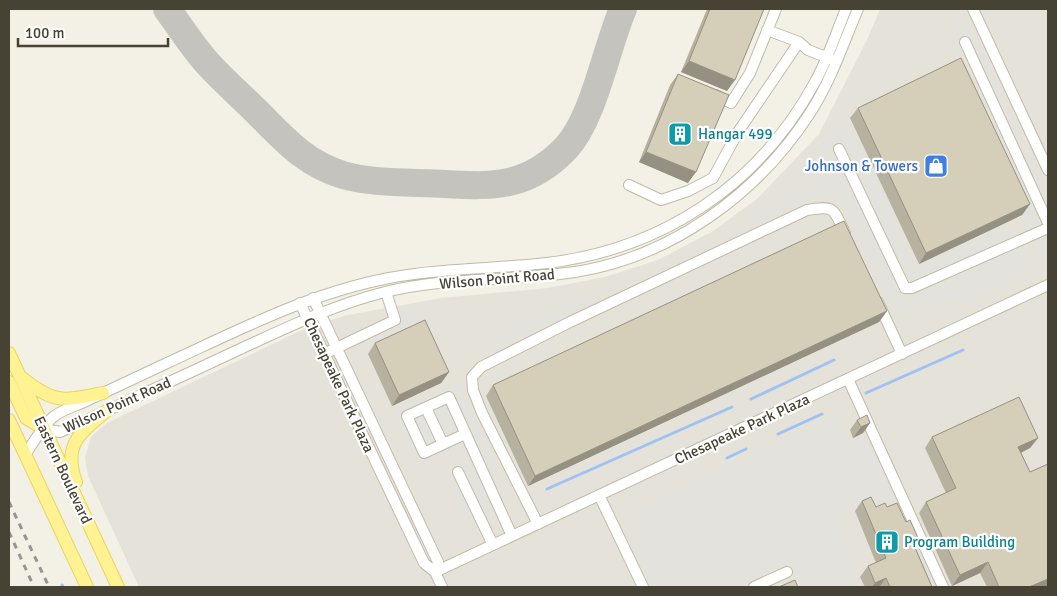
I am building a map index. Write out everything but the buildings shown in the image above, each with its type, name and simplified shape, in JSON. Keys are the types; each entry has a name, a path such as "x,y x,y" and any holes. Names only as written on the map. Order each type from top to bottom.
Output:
{"main road":[{"path":"9,353 14,379 26,418 44,429"},
{"path":"14,379 51,397 71,398 103,393"},
{"path":"94,536 71,468 70,454 79,434 108,410"},
{"name":"Eastern Boulevard","path":"9,420 87,587"},
{"name":"Eastern Boulevard","path":"44,429 118,587"}],"street":[{"path":"707,91 731,103 750,73 776,9"},
{"name":"Wilson Point Road","path":"25,455 52,417 313,298 349,286 390,277 438,271 546,263 575,258 608,251 645,238 682,220 747,172 785,130 815,81 832,59 846,9"},
{"name":"Wilson Point Road","path":"44,429 60,432 308,318 386,292 445,282 535,277 578,271 633,256 660,244 719,211 758,177 795,134 811,112 832,59 858,9"},
{"path":"972,9 1048,170"},
{"path":"767,30 799,42 808,50 832,59"},
{"path":"629,185 661,200 688,191 713,178 738,132 799,42"},
{"path":"965,42 1048,223"},
{"path":"839,149 905,288 912,288 1048,228"},
{"path":"538,524 482,412 473,390 472,377 481,367 570,322 807,210 826,207 835,212 851,244"},
{"name":"Chesapeake Park Plaza","path":"435,572 1048,285"},
{"path":"324,354 395,320 386,292"},
{"path":"873,292 902,354"},
{"name":"Chesapeake Park Plaza","path":"313,298 438,562 435,572"},
{"name":"Chesapeake Park Plaza","path":"300,303 424,563 435,572"},
{"path":"848,379 943,587"},
{"path":"466,434 424,453 408,416 449,397 466,434 512,536"},
{"path":"426,408 443,444"},
{"path":"458,472 493,545"},
{"path":"599,495 643,587"},
{"path":"435,572 442,587"},
{"path":"754,587 787,572"}],"shaded area":[{"path":"880,9 1048,9 1048,587 139,587 88,476 85,458 91,437 107,423 302,330 343,316 441,298 548,288 605,277 658,260 713,231 757,199 819,134 867,40"},
{"path":"967,22 1048,195 1048,269 970,104 978,100 979,86 952,29"},
{"path":"849,124 915,268 1007,226 1028,271 969,298 921,303 894,316 819,153 823,143 832,131"},
{"path":"829,181 833,189 752,228 748,220"},
{"path":"586,295 589,302 493,348 490,341"},
{"path":"420,306 424,314 416,318 419,326 368,350 359,330 403,310"},
{"path":"460,383 499,468 479,477 464,444 419,465 396,414"},
{"path":"836,415 849,442 864,434 894,497 835,523 865,587 801,587 790,563 737,587 653,587 631,543 644,536 634,513"},
{"path":"470,463 493,511 467,523 444,475"}],"waterway":[{"path":"866,393 963,350"},
{"path":"751,399 834,360"},
{"path":"547,489 732,407"},
{"path":"778,434 822,414"},
{"path":"727,458 746,449"}],"taxiway":[{"path":"167,9 198,53 287,142 307,158 330,170 354,178 393,182 479,185 510,182 524,177 552,161 566,148 576,135 592,101 623,9"}],"railway":[{"path":"9,502 49,587"},
{"path":"9,532 34,587"}],"place":[{"name":"Hangar 499","path":"680,134"},
{"name":"Johnson & Towers","path":"936,166"},
{"name":"Program Building","path":"887,542"}]}
